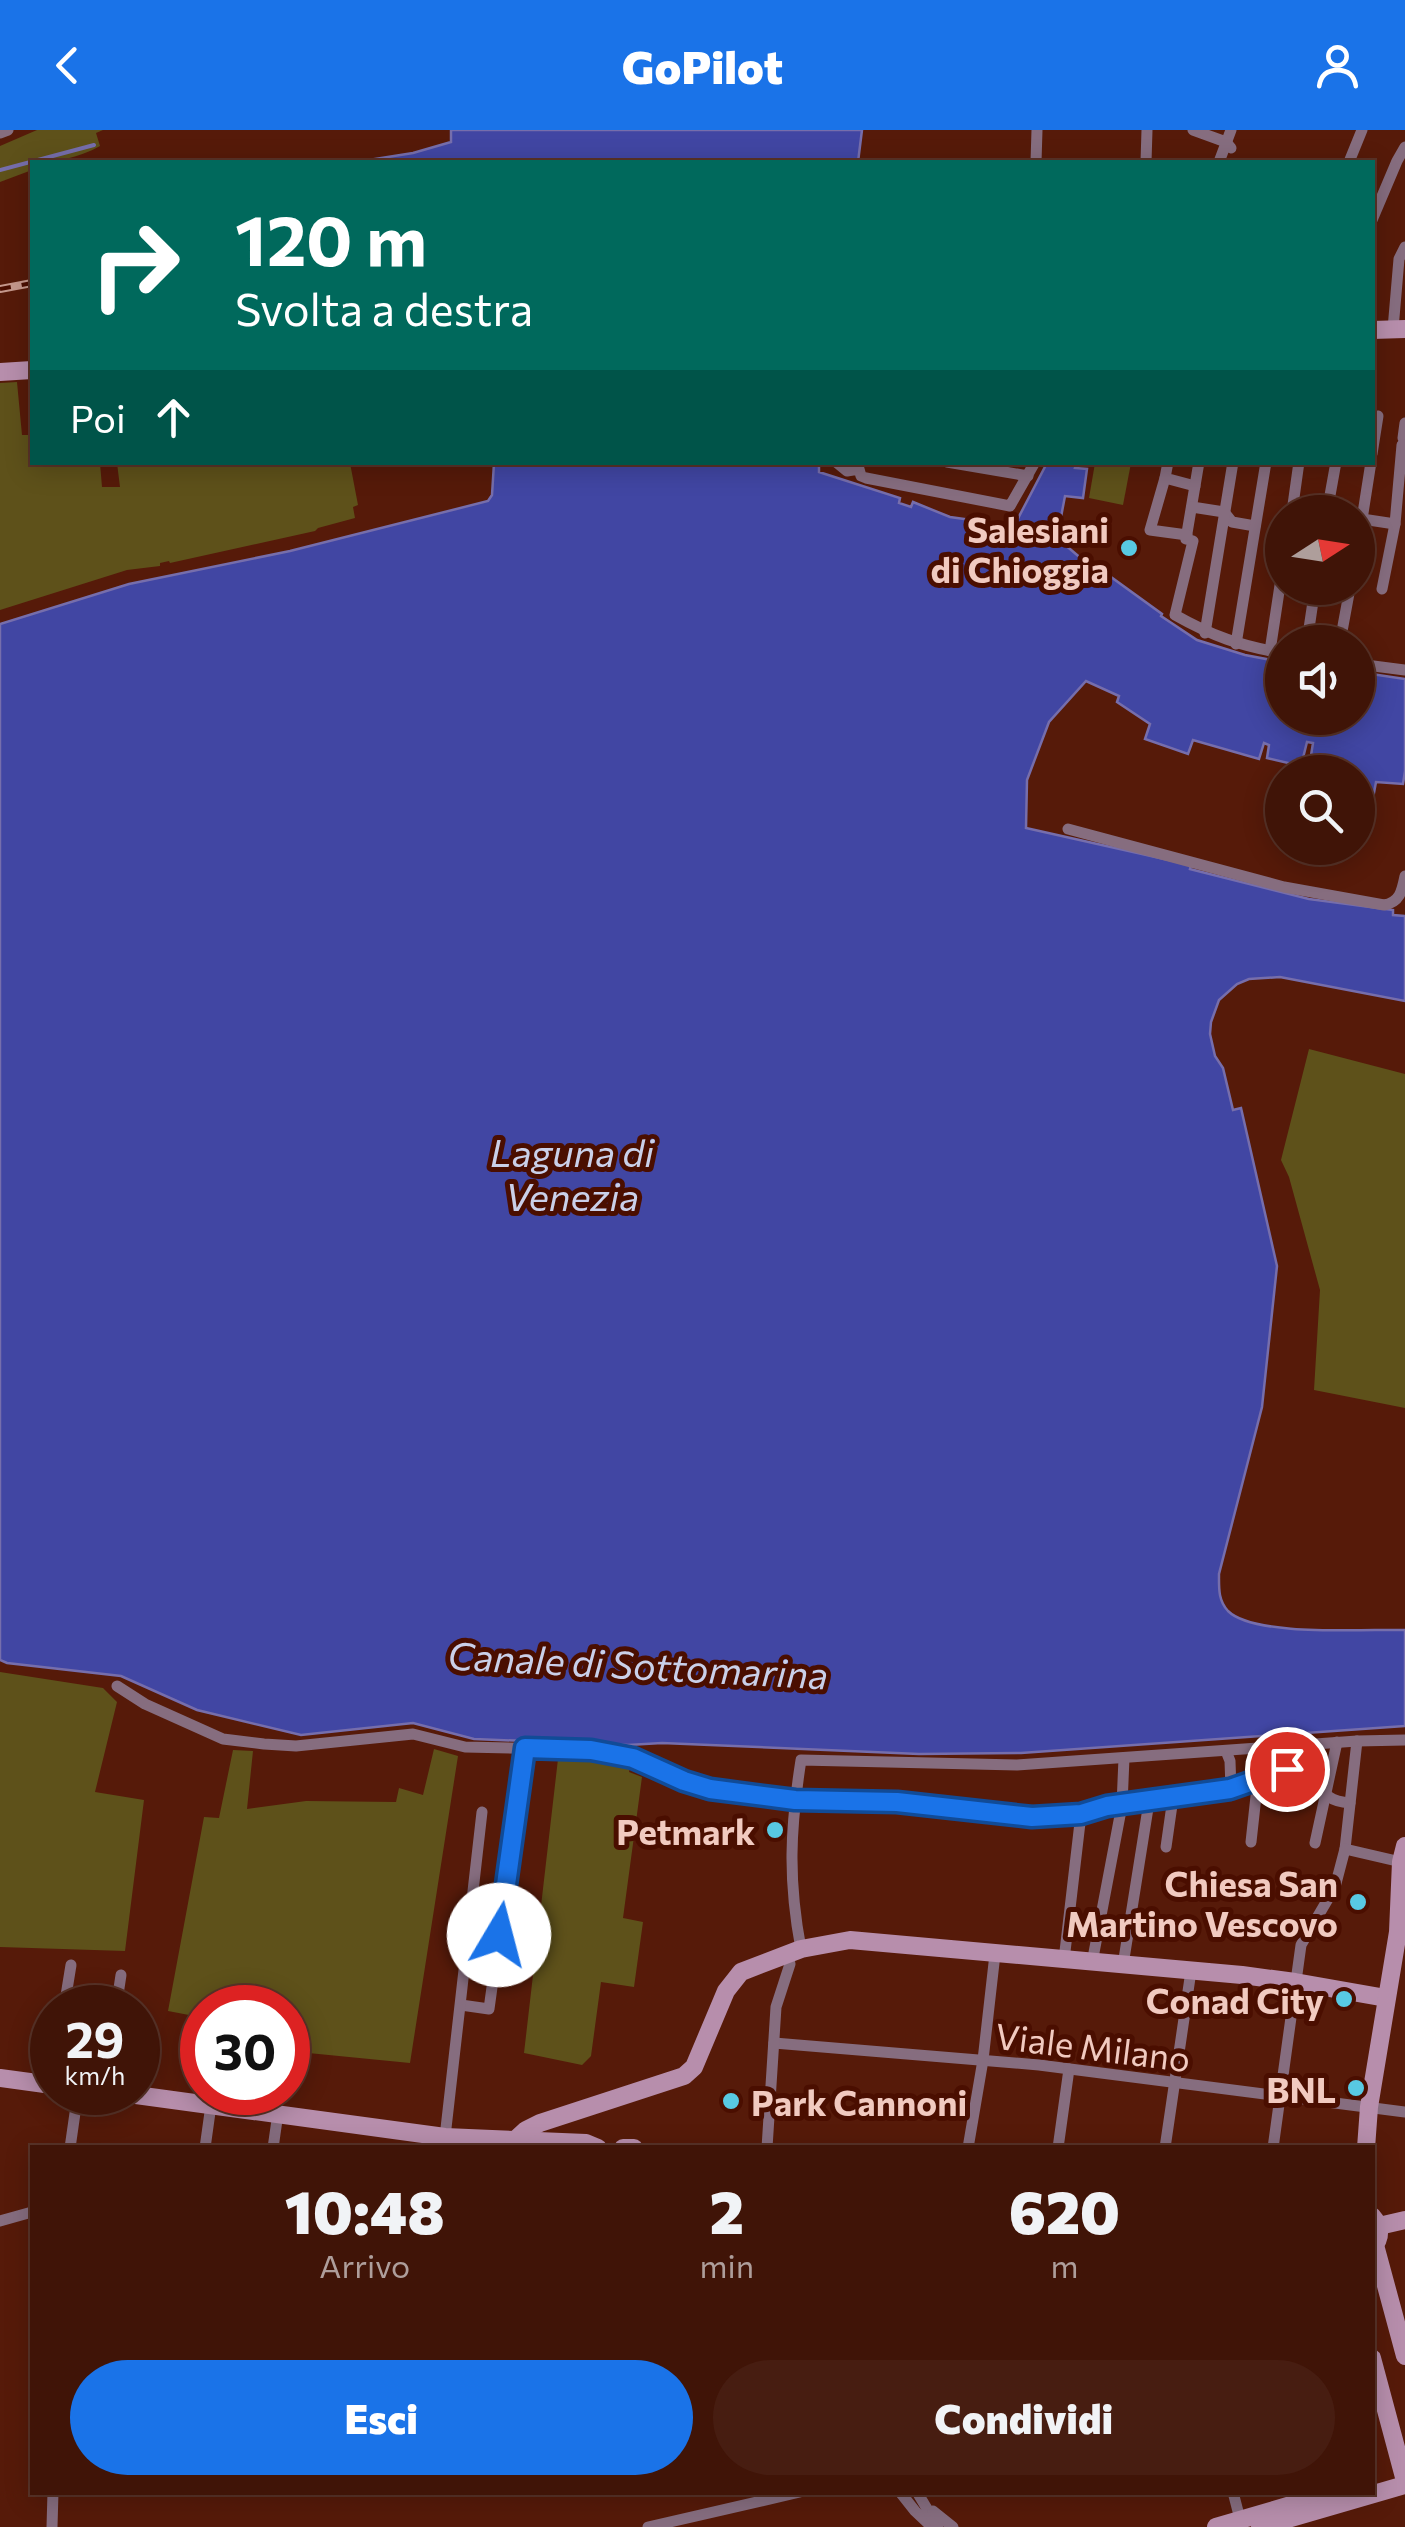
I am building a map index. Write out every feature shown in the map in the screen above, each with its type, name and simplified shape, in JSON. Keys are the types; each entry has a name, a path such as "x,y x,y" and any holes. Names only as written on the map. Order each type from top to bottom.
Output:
{"street":[{"path":"0,133 8,130"},
{"path":"1036,160 1037,130"},
{"path":"1146,160 1147,130"},
{"path":"1194,130 1230,140"},
{"path":"1350,160 1362,130"},
{"path":"1375,213 1405,147"},
{"path":"1399,329 1400,259 1405,247"},
{"path":"0,372 30,370"},
{"path":"1375,435 1378,416"},
{"path":"1382,589 1395,524 1405,424"},
{"path":"964,465 1028,476"},
{"path":"860,466 861,476 866,478 1010,506 1033,465"},
{"path":"1167,465 1150,530 1186,535"},
{"path":"1198,465 1186,535 1186,539 1193,541 1175,615 1206,633 1265,650"},
{"path":"1206,633 1232,465"},
{"path":"1236,644 1265,465"},
{"path":"1295,495 1300,465"},
{"path":"1330,495 1335,465"},
{"path":"1366,495 1371,465"},
{"path":"1165,478 1195,486"},
{"path":"1192,507 1224,512 1232,522 1255,526"},
{"path":"1375,521 1395,524"},
{"path":"1375,666 1405,670"},
{"path":"1068,830 1284,887 1384,905 1400,896 1405,876"},
{"path":"117,1686 145,1704 233,1740 296,1746 413,1734 465,1746 591,1750 633,1758 710,1789 795,1800 897,1802 1032,1817 1081,1814 1230,1789 1287,1769 1305,1771 1326,1795 1350,1803"},
{"path":"766,2145 776,2006 795,1951 790,1853 801,1760 1017,1765 1405,1740"},
{"path":"1273,2145 1302,1945 1335,1888 1345,1850 1358,1741"},
{"path":"1315,1843 1337,1742"},
{"path":"460,2005 489,2009 525,1748"},
{"path":"1226,1751 1230,1789"},
{"path":"1092,1962 1122,1805 1124,1758"},
{"path":"1250,1842 1258,1778"},
{"path":"1166,1847 1172,1798"},
{"path":"1123,1965 1149,1802"},
{"path":"445,2137 482,1812"},
{"path":"1064,1960 1081,1814"},
{"path":"1345,1850 1403,1854 1396,2000 1370,2107 1366,2145"},
{"path":"514,2141 540,2123 684,2076 696,2062 726,1992 737,1976 749,1967 833,1942 863,1940 1191,1971 1295,1982 1396,2000"},
{"path":"969,2145 996,1954"},
{"path":"68,1985 71,1965"},
{"path":"1165,2145 1191,1971"},
{"path":"119,1985 120,1975"},
{"name":"Viale Milano","path":"774,2043 1069,2069 1405,2112"},
{"path":"1058,2145 1069,2069"},
{"path":"0,2078 30,2079"},
{"path":"70,2145 75,2115"},
{"path":"206,2145 210,2115"},
{"path":"274,2145 278,2115"},
{"path":"292,2115 445,2137 591,2145"},
{"path":"0,2221 30,2213"},
{"path":"1404,2344 1375,2234 1405,2220"},
{"path":"1375,2369 1404,2478"},
{"path":"1375,2482 1404,2478"},
{"path":"1375,2488 1404,2478"},
{"path":"52,2495 52,2527"},
{"path":"648,2527 782,2495"},
{"path":"1234,2495 1241,2523"},
{"path":"1216,2527 1241,2523 1326,2495"},
{"path":"1260,2527 1354,2495"},
{"path":"919,2502 924,2527"},
{"path":"919,2502 935,2527"},
{"path":"919,2502 953,2527"}],"shaded area":[{"path":"37,130 103,130 96,133 100,146 68,158 30,160 30,171 0,182 0,146"},
{"path":"17,382 22,435 30,435 30,465 100,465 102,487 120,487 117,465 350,465 358,505 353,507 355,518 315,531 127,570 0,610 0,383"},
{"path":"1095,465 1131,465 1123,505 1089,498"},
{"path":"1309,1049 1405,1074 1405,1408 1314,1390 1320,1290 1281,1160"},
{"path":"0,1672 103,1688 117,1702 95,1792 144,1800 125,1951 0,1947"},
{"path":"434,1749 458,1756 410,2063 310,2053 310,1985 180,1985 180,2013 168,2011 204,1817 219,1818 233,1750 253,1751 247,1809 306,1801 396,1802 399,1788 423,1795"},
{"path":"558,1759 631,1762 629,1772 642,1777 623,1918 643,1922 634,1987 601,1982 591,2056 582,2065 524,2053"}],"water":[{"path":"451,130 862,130 858,160 369,160 451,142"},
{"name":"Laguna di Venezia","path":"494,465 819,465 819,472 900,498 899,503 911,507 913,502 950,517 1014,526 1046,465 1087,469 1083,498 1065,496 1057,538 1197,640 1265,659 1265,735 1375,735 1375,675 1405,679 1403,784 1376,782 1375,787 1375,755 1311,755 1313,743 1307,742 1304,755 1267,755 1269,745 1264,743 1259,759 1193,740 1188,754 1145,739 1150,724 1117,702 1119,696 1086,681 1049,722 1027,780 1026,828 1191,865 1190,869 1309,899 1393,910 1393,915 1405,916 1405,1001 1280,977 1249,979 1219,1000 1210,1034 1233,1110 1241,1108 1277,1266 1262,1407 1219,1574 1221,1598 1228,1611 1261,1625 1312,1630 1405,1630 1405,1726 1021,1753 919,1754 474,1739 413,1723 301,1735 197,1710 121,1676 0,1660 0,624 129,584 290,551 488,501"}],"waterway":[{"path":"38,160 94,145"},
{"path":"0,170 30,162"}],"railway":[{"path":"0,289 30,283"}],"place":[{"name":"Salesiani di Chioggia","path":"1129,548"},
{"name":"Petmark","path":"775,1830"},
{"name":"Chiesa San Martino Vescovo","path":"1358,1902"},
{"name":"Conad City","path":"1344,1999"},
{"name":"BNL","path":"1356,2088"},
{"name":"Park Cannoni","path":"731,2101"}],"route":[{"path":"499,1935 525,1748 591,1750 633,1758 710,1789 795,1800 897,1802 1032,1817 1081,1814 1107,1806 1230,1789 1287,1769"}],"water label":[{"name":"Canale di Sottomarina","path":"638,1664"}]}
